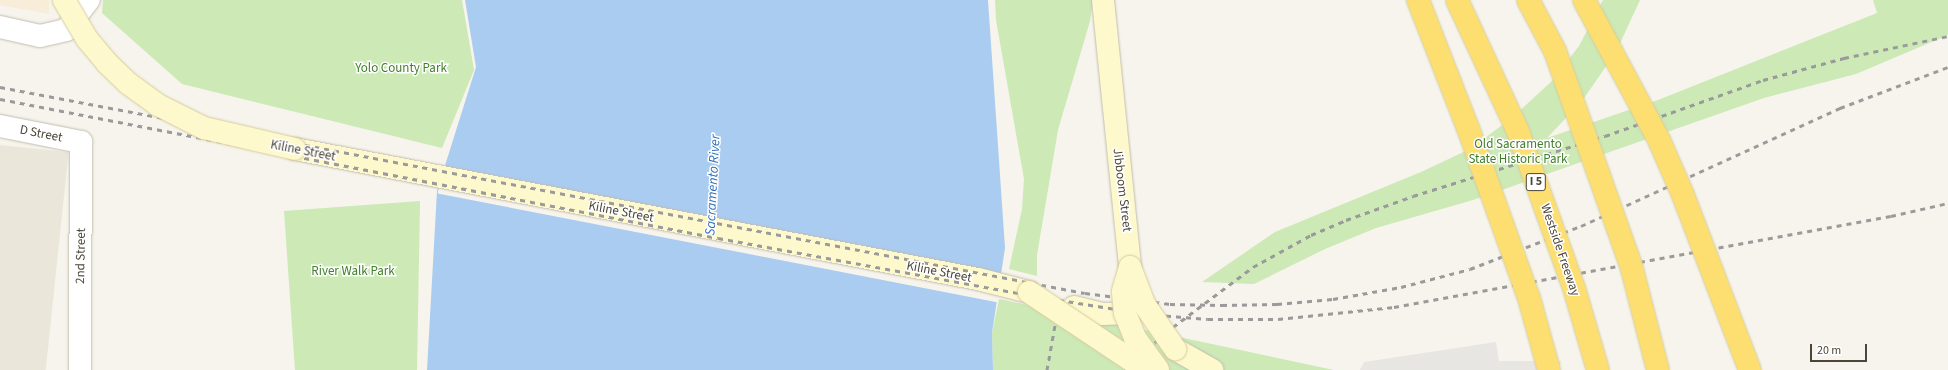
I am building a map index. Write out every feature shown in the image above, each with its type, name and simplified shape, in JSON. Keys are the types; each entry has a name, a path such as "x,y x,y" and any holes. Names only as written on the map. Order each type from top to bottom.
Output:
{"highway":[{"path":"1418,0 1468,128 1529,298 1549,370"},
{"name":"Westside Freeway","path":"1457,0 1517,129 1574,288 1598,370"},
{"path":"1528,0 1555,51 1632,269 1658,370"},
{"path":"1584,0 1659,140 1684,195 1750,370"}],"main road":[{"name":"Kiline Street","path":"64,0 87,38 129,84 183,118 227,135 978,280 1029,292 1085,311 1102,314 1125,313"},
{"name":"Jibboom Street","path":"1103,0 1113,119 1130,267 1123,292 1125,313 1135,338 1158,370"},
{"path":"1130,267 1144,304 1176,348"},
{"path":"1029,292 1146,370"},
{"path":"1125,313 1176,348 1212,370"}],"street":[{"path":"0,26 40,36 66,30 88,0"},
{"name":"D Street","path":"0,126 82,142"},
{"name":"2nd Street","path":"80,370 82,142"}],"shaded area":[{"path":"0,0 49,0 49,14 0,5"},
{"path":"0,145 69,152 46,370 0,370"},
{"path":"1496,342 1499,361 1561,361 1558,370 1360,370 1364,362"}],"green space":[{"name":"Yolo County Park","path":"103,0 462,0 474,70 442,148 182,84 102,13"},
{"path":"995,0 1093,0 1090,21 1058,130 1037,255 1037,276 1009,269 1022,209 1024,179 996,20"},
{"name":"Old Sacramento State Historic Park","path":"1603,0 1640,0 1616,52 1582,101 1547,138 1658,100 1877,13 1873,0 1948,0 1948,35 1856,74 1764,98 1473,200 1376,228 1325,249 1254,284 1202,282 1275,232 1421,172 1470,149 1513,117 1552,81 1579,46"},
{"name":"River Walk Park","path":"420,201 417,370 295,370 284,211"},
{"path":"999,299 1334,370 993,370 992,333"}],"water":[{"name":"Sacramento River","path":"465,0 988,0 1005,248 992,333 993,370 427,370 437,191 476,67"}],"pier":[{"path":"443,166 1004,275 998,302 438,193"}],"railway":[{"path":"1125,370 1165,333 1253,267 1311,235 1346,220 1413,196 1605,136 1763,80 1844,58 1948,36"},
{"path":"0,87 1085,293 1170,304 1222,305 1277,304 1333,299 1401,287 1470,269 1581,226 1840,108 1948,67"},
{"path":"0,99 718,238 1029,295 1146,314 1208,319 1278,319 1394,307 1891,216 1948,203"},
{"path":"1047,370 1055,325"}]}
